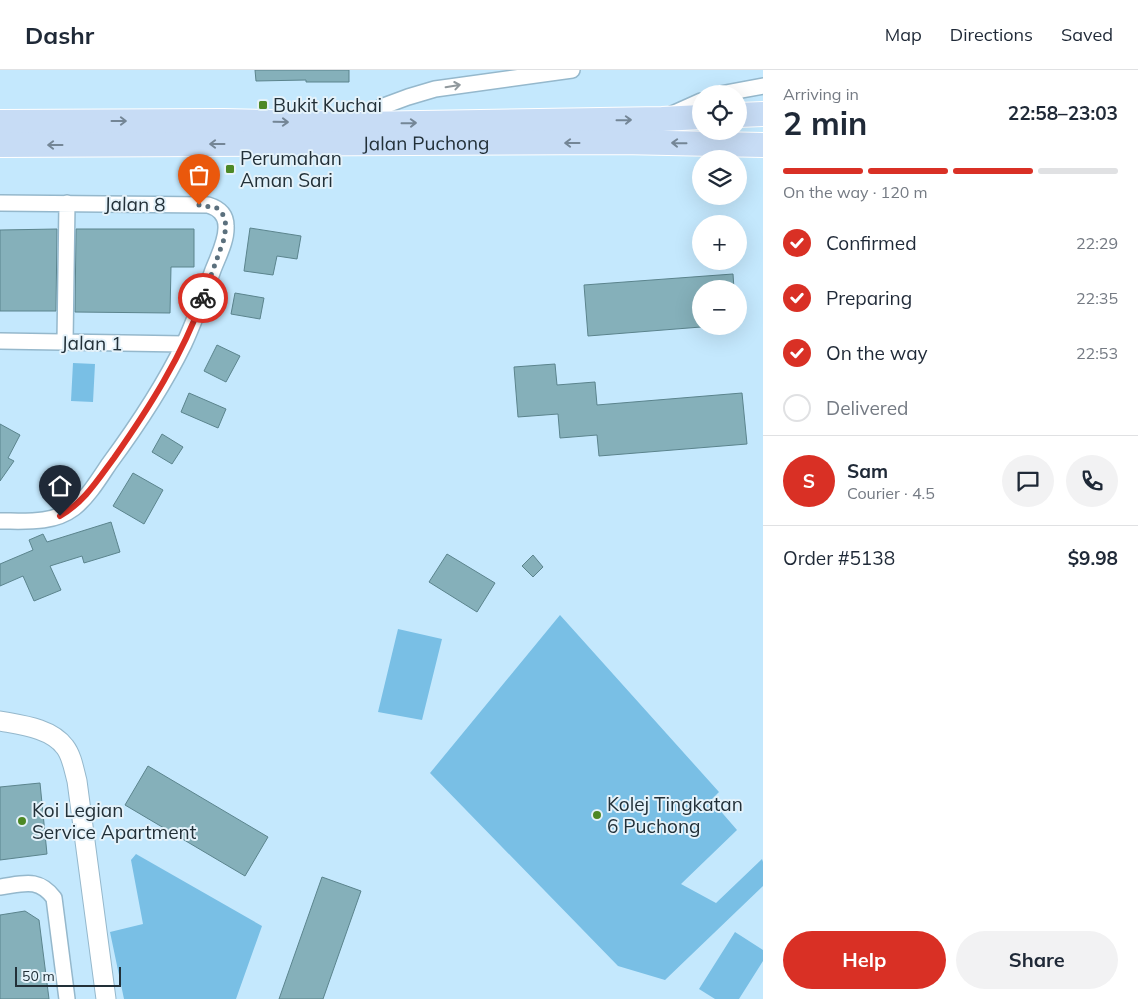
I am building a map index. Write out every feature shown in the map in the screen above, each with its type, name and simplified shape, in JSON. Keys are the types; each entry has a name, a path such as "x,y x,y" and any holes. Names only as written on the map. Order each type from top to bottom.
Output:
{"main road":[{"path":"747,115 763,114"},
{"name":"Jalan Puchong","path":"0,122 223,121 361,124 692,117"},
{"name":"Jalan Puchong","path":"0,145 611,142 763,145"}],"street":[{"path":"361,124 381,107 435,89 572,70"},
{"path":"747,89 763,86"},
{"path":"662,119 692,105"},
{"name":"Jalan 8","path":"0,203 199,205 217,208 224,216 226,226 224,239 199,310 184,344"},
{"path":"65,342 67,204"},
{"name":"Jalan 1","path":"0,341 184,344"},
{"path":"0,521 40,520 60,516 74,508 87,494 126,441 157,394 184,344"},
{"path":"0,721 32,728 54,737 65,747 68,753 77,781 106,999"},
{"path":"0,887 30,883 38,884 47,889 54,898 67,999"}],"shaded area":[{"path":"73,363 95,364 93,402 71,401"},
{"name":"Kolej Tingkatan 6 Puchong","path":"560,615 719,792 711,800 737,830 681,884 716,903 762,859 763,862 763,886 665,980 618,966 430,773"},
{"path":"398,629 442,639 422,720 378,712"},
{"path":"136,854 262,926 236,999 124,999 110,932 143,924 131,860"},
{"path":"735,932 763,950 763,961 739,999 715,999 699,989"}],"building":[{"path":"255,70 349,70 349,82 306,82 306,80 256,81"},
{"path":"250,228 301,236 297,259 277,256 273,275 244,271"},
{"path":"57,229 56,311 0,311 0,230"},
{"path":"76,229 194,229 194,267 171,267 170,313 75,312"},
{"path":"733,274 733,280 692,280 692,328 588,336 584,285"},
{"path":"235,293 264,298 260,319 231,314"},
{"path":"217,345 240,356 226,382 204,371"},
{"path":"555,364 557,385 595,382 597,405 742,393 747,444 599,456 597,435 560,438 558,414 518,417 514,367"},
{"path":"189,393 226,409 218,428 181,412"},
{"path":"0,424 20,435 8,458 14,461 0,481"},
{"path":"162,434 183,447 172,464 152,452"},
{"path":"133,473 163,490 144,524 113,506"},
{"path":"111,522 120,552 84,563 82,556 50,566 61,590 34,601 23,576 0,586 0,564 33,550 29,540 43,534 47,542"},
{"path":"447,554 495,583 477,612 429,582"},
{"path":"533,555 543,567 533,577 522,566"},
{"path":"148,766 268,837 245,876 125,805"},
{"name":"Koi Legian Service Apartment","path":"40,783 47,854 0,860 0,787"},
{"path":"322,877 361,891 323,999 279,999"},
{"path":"25,911 39,920 49,999 0,999 0,915"}],"way so far":[{"path":"199,205 217,208 224,216 226,226 224,239 203,298"}],"place":[{"name":"Bukit Kuchai","path":"263,105"},
{"name":"Perumahan Aman Sari","path":"230,169"},
{"name":"Kolej Tingkatan 6 Puchong","path":"597,815"},
{"name":"Koi Legian Service Apartment","path":"22,821"}],"route":[{"path":"60,516 74,508 87,494 126,441 157,394 184,344 203,298"}]}
